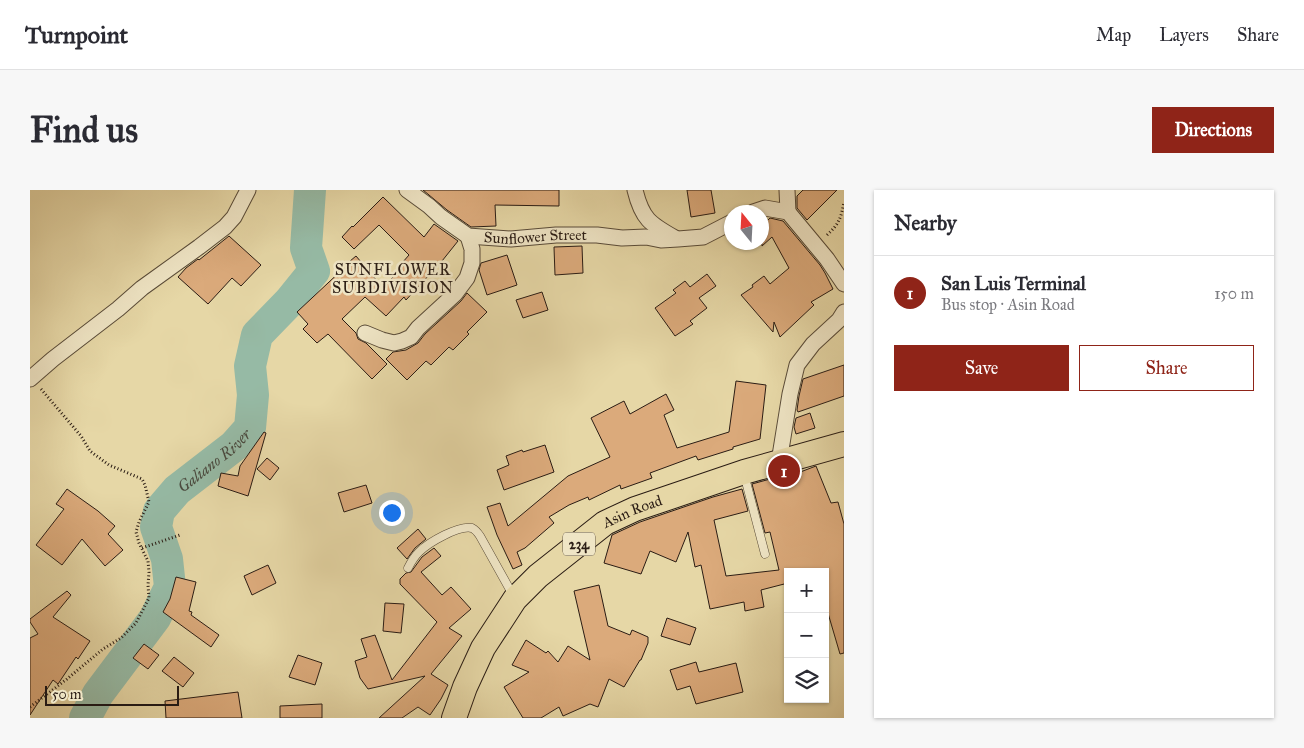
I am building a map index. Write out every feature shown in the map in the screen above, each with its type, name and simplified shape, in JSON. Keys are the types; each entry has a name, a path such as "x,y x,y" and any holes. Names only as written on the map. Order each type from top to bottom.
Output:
{"main road":[{"name":"Asin Road","path":"454,718 465,687 483,648 515,598 538,576 606,523 635,510 744,472 844,444"}],"street":[{"path":"30,378 142,288 224,227 234,217 248,190"},
{"name":"Sunflower Street","path":"407,190 429,206 441,218 468,236 511,239 556,235 597,235 622,238 646,237 661,240 703,237 724,226"},
{"path":"635,190 646,219 656,228 678,239"},
{"path":"786,190 788,212 827,259 844,284"},
{"path":"769,209 788,212"},
{"path":"365,333 394,343 411,337 418,328 455,294 466,278 472,263 472,249 468,236"},
{"path":"779,462 790,394 797,365 813,344 839,320 844,312"}],"lane":[{"path":"744,472 765,554"},
{"path":"408,568 418,553 429,543 461,529 471,528 476,530 480,536 515,598"}],"path":[{"path":"816,246 836,227 842,214 844,202"},
{"path":"30,378 70,422 90,451 109,465 142,478 149,502 136,532 148,561 149,598 136,623 121,638 103,649 30,707"},
{"path":"142,548 180,535"}],"building":[{"path":"423,190 559,190 559,206 495,205 496,226 471,227"},
{"path":"687,190 711,190 715,213 691,217"},
{"path":"803,190 837,190 807,220 797,208 797,196"},
{"path":"383,197 424,237 434,224 458,241 406,300 404,297 386,316 365,297 342,319 356,333 358,339 366,343 387,364 372,379 328,334 317,343 303,329 308,324 297,312 356,256 383,288 404,265 402,263 409,255 379,225 354,249 342,237"},
{"path":"769,219 783,221 820,265 833,289 811,302 814,305 780,337 774,322 773,332 741,295 764,276 770,284 789,268 772,237 769,240"},
{"path":"229,236 261,265 241,286 232,278 208,304 178,277 186,268"},
{"path":"582,246 583,273 555,275 554,247"},
{"path":"507,255 517,285 487,295 479,270 481,263"},
{"path":"707,274 716,286 699,298 707,308 690,321 693,324 675,336 655,308 676,293 673,290 685,281 690,287"},
{"path":"542,292 548,310 523,318 516,300"},
{"path":"467,293 487,312 467,332 469,334 453,350 449,347 431,365 426,361 407,380 386,359 393,352 406,350 418,343"},
{"path":"844,365 844,396 798,412 803,379"},
{"path":"736,381 766,385 760,439 698,460 696,456 650,473 652,478 621,489 620,485 589,500 588,497 569,505 549,517 554,523 525,548 517,552 522,565 513,569 497,535 487,507 500,503 508,526 568,476 610,457 591,418 624,401 630,414 666,394 674,410 664,415 677,448 729,432"},
{"path":"810,413 815,428 796,434 794,427 796,418"},
{"path":"264,432 266,433 248,496 218,486 221,473 238,476 240,466"},
{"path":"545,445 554,472 504,490 497,470 509,465 506,456"},
{"path":"267,458 279,468 270,480 257,469"},
{"path":"816,466 831,503 838,502 844,524 844,653 840,654 829,617 829,568 784,568 784,584 761,590 764,607 745,611 744,602 710,609 701,565 695,567 688,532 676,562 650,551 641,574 604,563 612,535 640,522 742,489 748,511 714,520 726,576 779,570 770,532 765,533 752,484 781,476 782,479"},
{"path":"366,485 372,503 344,512 338,493"},
{"path":"67,489 98,511 115,526 108,534 123,550 105,566 82,539 62,565 36,545 64,509 56,504"},
{"path":"418,529 426,539 415,548 407,559 397,548"},
{"path":"434,548 441,556 421,572 442,595 451,587 471,609 449,628 462,636 431,674 448,685 430,715 418,707 402,718 379,718 425,676 368,689 360,678 355,661 367,657 361,639 375,635 392,680 437,622 400,584 400,579 406,573 411,572 422,557"},
{"path":"268,565 276,583 252,595 244,576"},
{"path":"176,577 196,582 189,611 192,612 191,615 219,635 211,647 163,612 170,599"},
{"path":"599,585 608,626 630,635 632,630 648,637 648,643 641,660 624,687 609,679 598,707 590,704 563,716 559,707 541,718 523,718 504,687 529,672 512,665 526,640 546,653 548,651 558,662 568,646 590,660 574,591"},
{"path":"67,591 71,595 53,617 90,641 78,659 76,657 58,684 53,680 30,715 30,638 38,634 30,619"},
{"path":"385,603 404,604 401,633 383,631"},
{"path":"667,618 696,628 690,645 661,636"},
{"path":"144,644 159,655 148,669 133,658"},
{"path":"298,655 322,663 315,685 289,677"},
{"path":"174,657 194,673 183,687 162,671"},
{"path":"696,662 699,672 736,663 743,692 696,704 690,686 677,690 670,670"},
{"path":"238,692 242,718 166,718 165,701"},
{"path":"322,704 322,718 280,718 280,706"}],"waterway":[{"name":"Galiano River","path":"85,718 98,694 155,618 170,587 167,559 156,527 159,511 177,490 234,446 250,428 253,395 250,366 257,335 289,302 314,271 306,248 310,190"}],"place":[{"name":"San Luis Terminal","path":"784,471"}],"district":[{"name":"SUNFLOWER SUBDIVISION","path":"393,278"}]}
